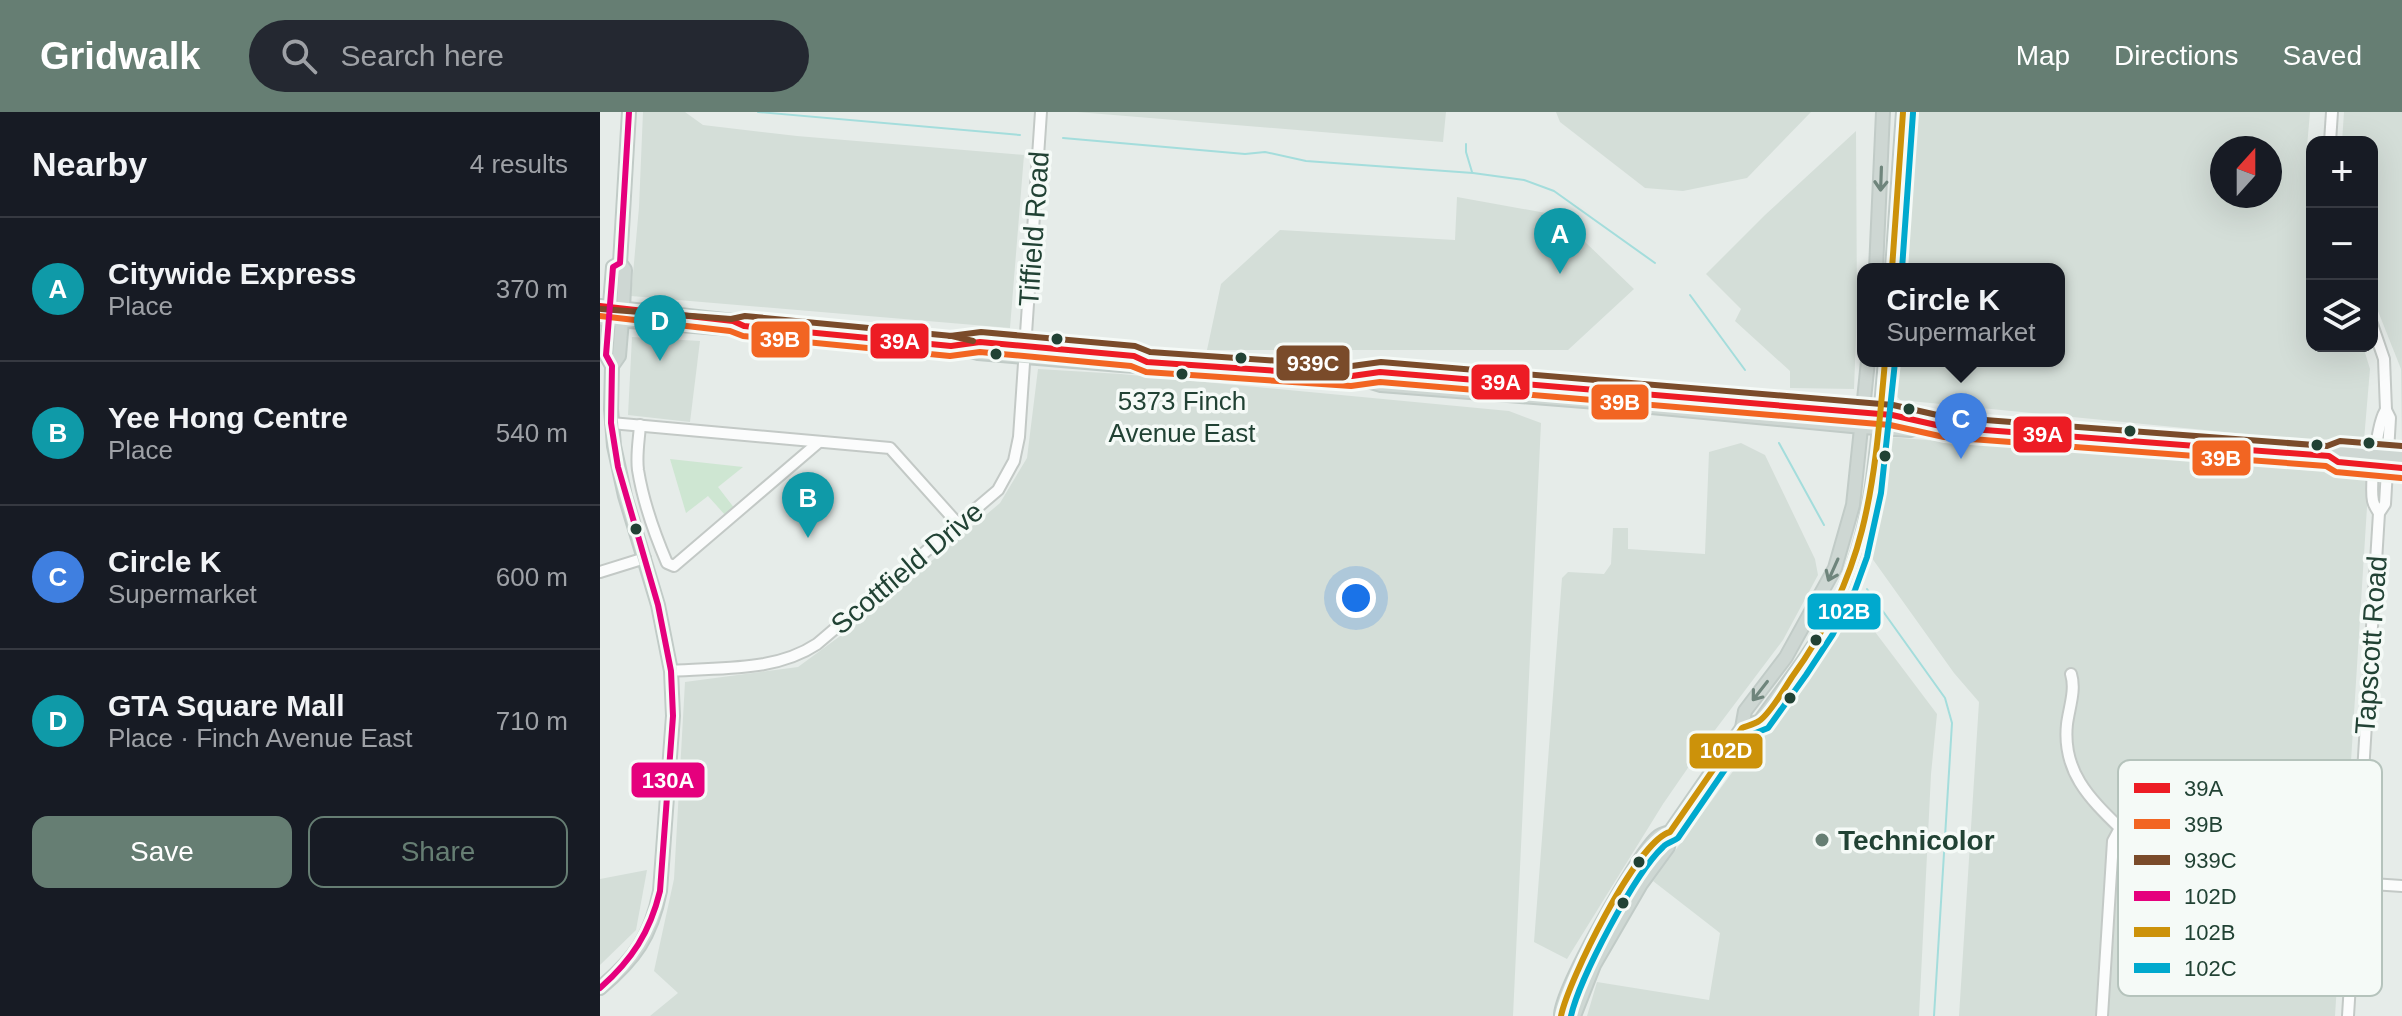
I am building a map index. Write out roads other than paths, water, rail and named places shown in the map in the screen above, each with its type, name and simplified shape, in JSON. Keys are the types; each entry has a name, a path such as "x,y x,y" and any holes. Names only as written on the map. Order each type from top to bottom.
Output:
{"main road":[{"path":"612,366 619,356 623,314 625,270 620,263 629,112"},
{"path":"1876,263 1883,112"},
{"path":"1892,263 1903,112"},
{"path":"600,988 640,948 655,916 660,891 673,716 671,671 661,615 618,467 611,423 612,366 606,355 604,313 613,267 620,263"},
{"path":"604,313 733,321 744,326 951,346 980,342 1026,351 1134,356 1147,362 1352,376 1380,372 1502,389 1879,421 1910,430 1928,425 2329,456 2340,451 2382,460 2402,468"},
{"path":"1574,1016 1594,965 1641,884 1668,847 1670,832 1742,728 1745,711 1786,657 1835,568 1853,505 1867,367"},
{"path":"1742,728 1760,721 1831,617 1851,575 1871,500 1884,367"},
{"path":"2382,460 2402,456"},
{"path":"1561,1016 1560,1009 1576,973 1622,888 1657,837 1670,832"}],"street":[{"name":"Tiffield Road","path":"1026,351 1041,112"},
{"path":"2330,136 2332,112"},
{"name":"Tapscott Road","path":"2364,760 2379,513 2385,504 2380,418 2386,410 2384,359 2378,342"},
{"name":"Scottfield Drive","path":"671,671 767,664 799,655 817,644 998,490 1014,461 1019,437 1026,351"},
{"path":"611,423 890,448 959,525"},
{"path":"640,425 638,471 661,550 667,563 674,566 819,442"},
{"path":"600,572 645,558"},
{"path":"2071,674 2073,686 2066,736 2072,766 2082,789 2118,826"},
{"path":"2102,1016 2113,841 2118,832"},
{"path":"2382,885 2402,886"},
{"name":"Tapscott Road","path":"2348,1016 2349,996"}],"waterway":[{"path":"758,112 1020,135"},
{"path":"1063,138 1245,154 1265,152 1306,161 1473,173 1524,180 1554,191 1655,263"},
{"path":"1466,144 1472,172"},
{"path":"1690,295 1745,370"},
{"path":"1779,443 1824,525"},
{"path":"1867,589 1945,698 1952,723 1934,1016"}],"place":[{"name":"Citywide Express","path":"1560,274"},
{"name":"GTA Square Mall","path":"660,361"},
{"name":"5373 Finch Avenue East","path":"1182,374"},
{"name":"Circle K","path":"1961,459"},
{"name":"Yee Hong Centre","path":"808,538"},
{"name":"Technicolor","path":"1822,840"}]}
